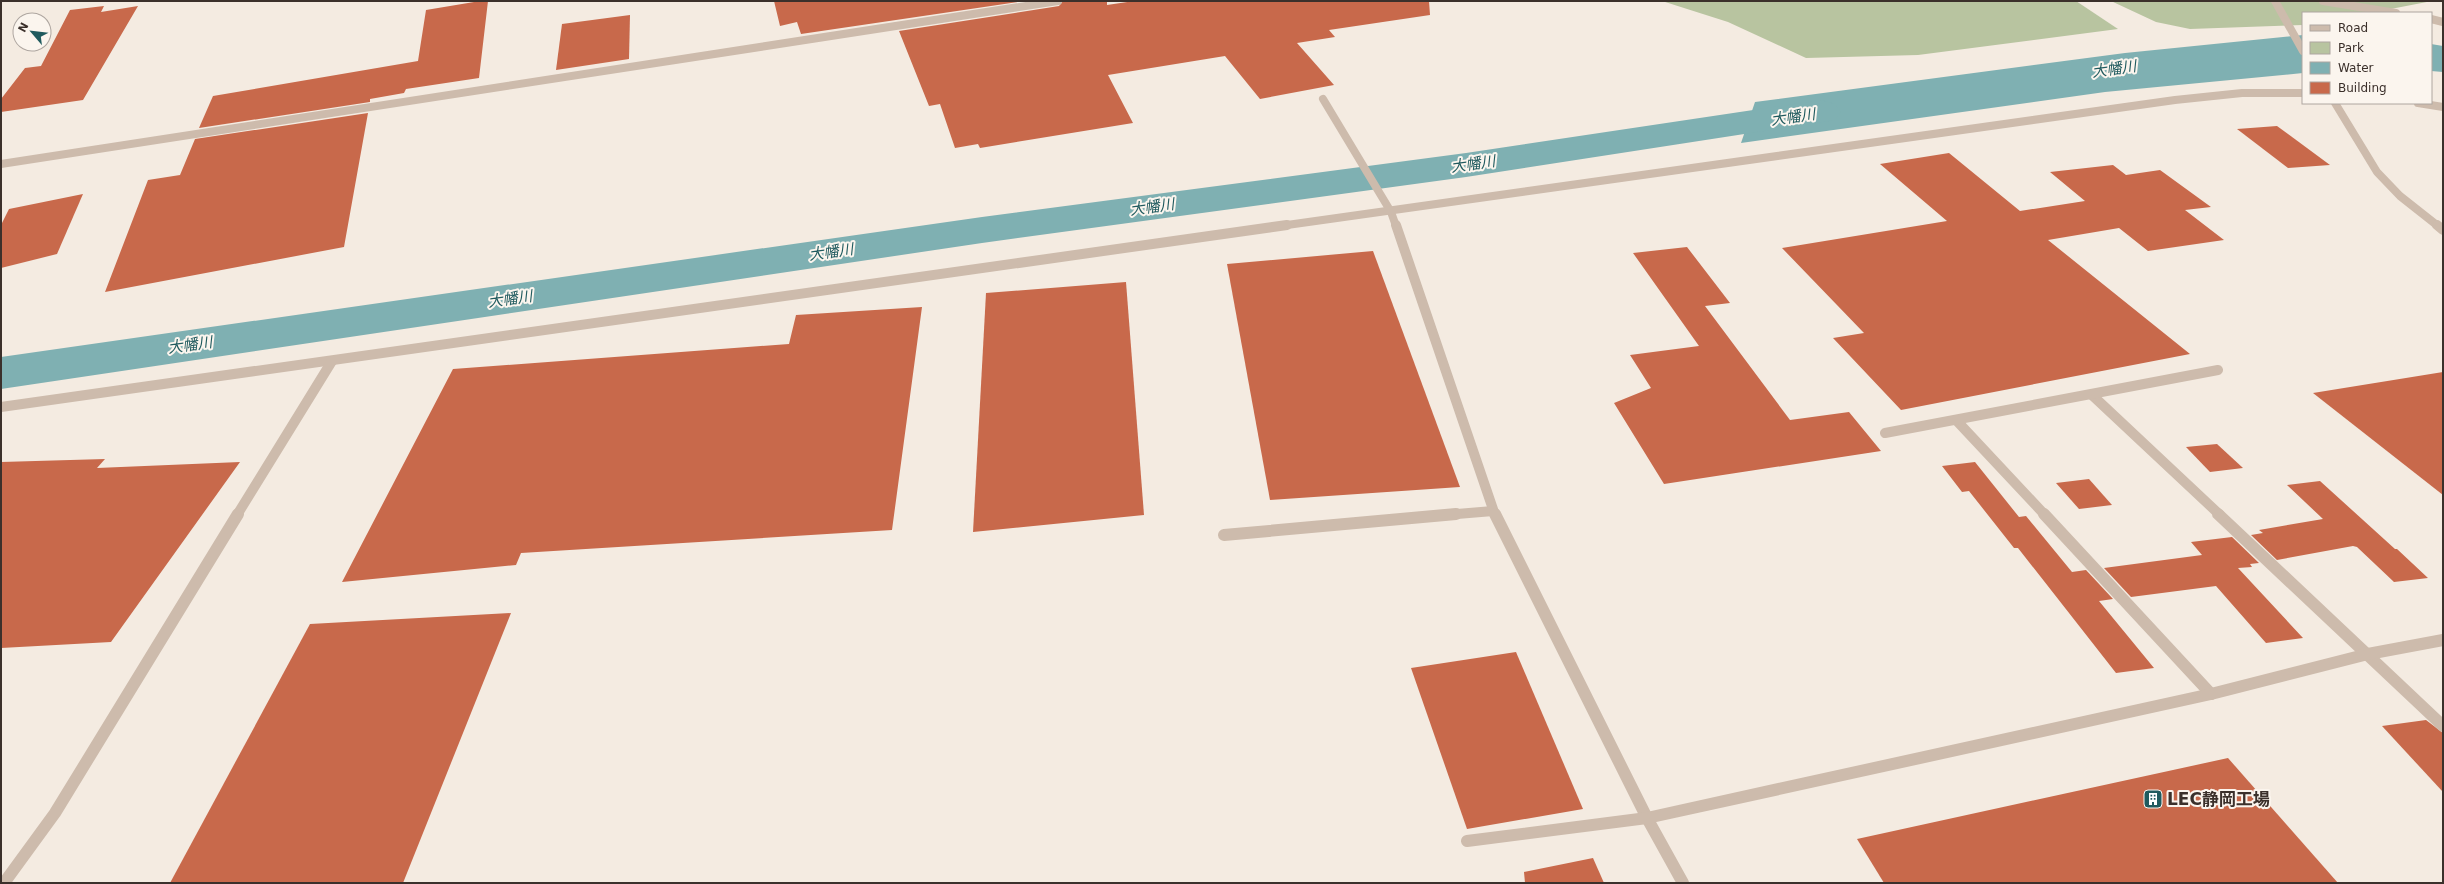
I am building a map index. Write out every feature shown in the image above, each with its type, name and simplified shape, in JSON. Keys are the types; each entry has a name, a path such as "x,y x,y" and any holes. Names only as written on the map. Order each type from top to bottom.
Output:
{"street":[{"path":"1,164 1058,1"},
{"path":"2275,1 2302,49"},
{"path":"2323,1 2390,12"},
{"path":"2432,19 2443,22"},
{"path":"1,408 2175,100 2242,93 2302,93"},
{"path":"1323,99 1391,212 1493,511 1647,818 1683,883"},
{"path":"2336,104 2377,172 2400,196 2443,230"},
{"path":"2424,104 2443,107"},
{"path":"4,883 55,813 332,361"},
{"path":"1885,433 2218,370"},
{"path":"2092,395 2443,726"},
{"path":"1956,420 2211,694"},
{"path":"1224,535 1493,511"},
{"path":"1467,841 1647,818 2211,694 2368,654 2443,640"}],"green space":[{"path":"1662,1 2076,1 2118,29 1918,55 1806,58 1728,22"},
{"path":"2111,1 2432,1 2375,12 2302,12 2302,25 2190,29 2156,22"}],"water":[{"path":"2302,35 2302,73 2105,92 1741,143 1755,102 2125,53"},
{"path":"2432,44 2443,46 2443,72 2432,71"}],"building":[{"path":"488,1 479,78 406,89 404,93 370,99 370,102 199,128 213,96 418,61 426,10"},
{"path":"774,1 1024,1 801,34 797,22 780,26"},
{"path":"1063,1 1107,1 1107,5 1134,1 1429,1 1430,15 1329,30 1335,37 1297,43 1334,85 1260,99 1225,56 1108,75 1133,123 980,148 978,144 955,148 940,104 929,106 899,31 1059,6"},
{"path":"104,6 101,12 138,6 83,100 1,112 1,99 25,68 41,66 48,52 52,52 52,45 70,10"},
{"path":"630,15 629,59 556,70 562,24"},
{"path":"368,113 344,247 105,292 148,180 180,175 195,139"},
{"path":"2277,126 2330,165 2288,168 2237,129"},
{"path":"1949,153 2020,211 2085,201 2050,172 2113,165 2126,175 2160,170 2211,207 2185,210 2224,240 2148,251 2119,228 2048,240 2190,354 1901,410 1833,338 1864,333 1782,248 1947,221 1880,164"},
{"path":"83,194 57,254 1,268 1,225 9,209"},
{"path":"1687,247 1730,303 1705,306 1790,420 1849,412 1881,451 1664,484 1614,403 1651,388 1630,355 1699,346 1633,253"},
{"path":"1373,251 1460,487 1270,500 1227,264"},
{"path":"1126,282 1144,515 973,532 986,293"},
{"path":"922,307 892,530 521,553 516,565 342,582 453,369 789,344 796,315"},
{"path":"2443,372 2443,495 2313,393"},
{"path":"2217,444 2243,468 2210,472 2186,447"},
{"path":"105,459 97,468 240,462 111,642 1,648 1,462"},
{"path":"1975,462 2019,517 2026,516 2072,572 2086,570 2113,599 2099,601 2154,668 2116,673 2018,548 2014,548 1969,491 1962,492 1942,466"},
{"path":"2089,479 2112,505 2079,509 2056,483"},
{"path":"2320,481 2428,578 2394,582 2357,547 2353,546 2277,560 2251,535 2263,533 2259,530 2323,519 2287,485"},
{"path":"2232,537 2259,563 2250,564 2252,567 2238,568 2303,638 2266,643 2216,586 2131,597 2104,568 2202,555 2191,542"},
{"path":"511,613 403,883 170,883 310,624"},
{"path":"1516,652 1583,809 1467,829 1411,668"},
{"path":"2426,720 2443,733 2443,792 2382,726"},
{"name":"LEC静岡工場","path":"2228,758 2338,883 1884,883 1857,839"},
{"path":"1593,858 1604,883 1525,883 1524,872"}],"waterway":[{"name":"大幡川","path":"1,373 982,230 1466,165 1821,112"}],"place":[{"name":"LEC静岡工場","path":"2153,799"}]}
